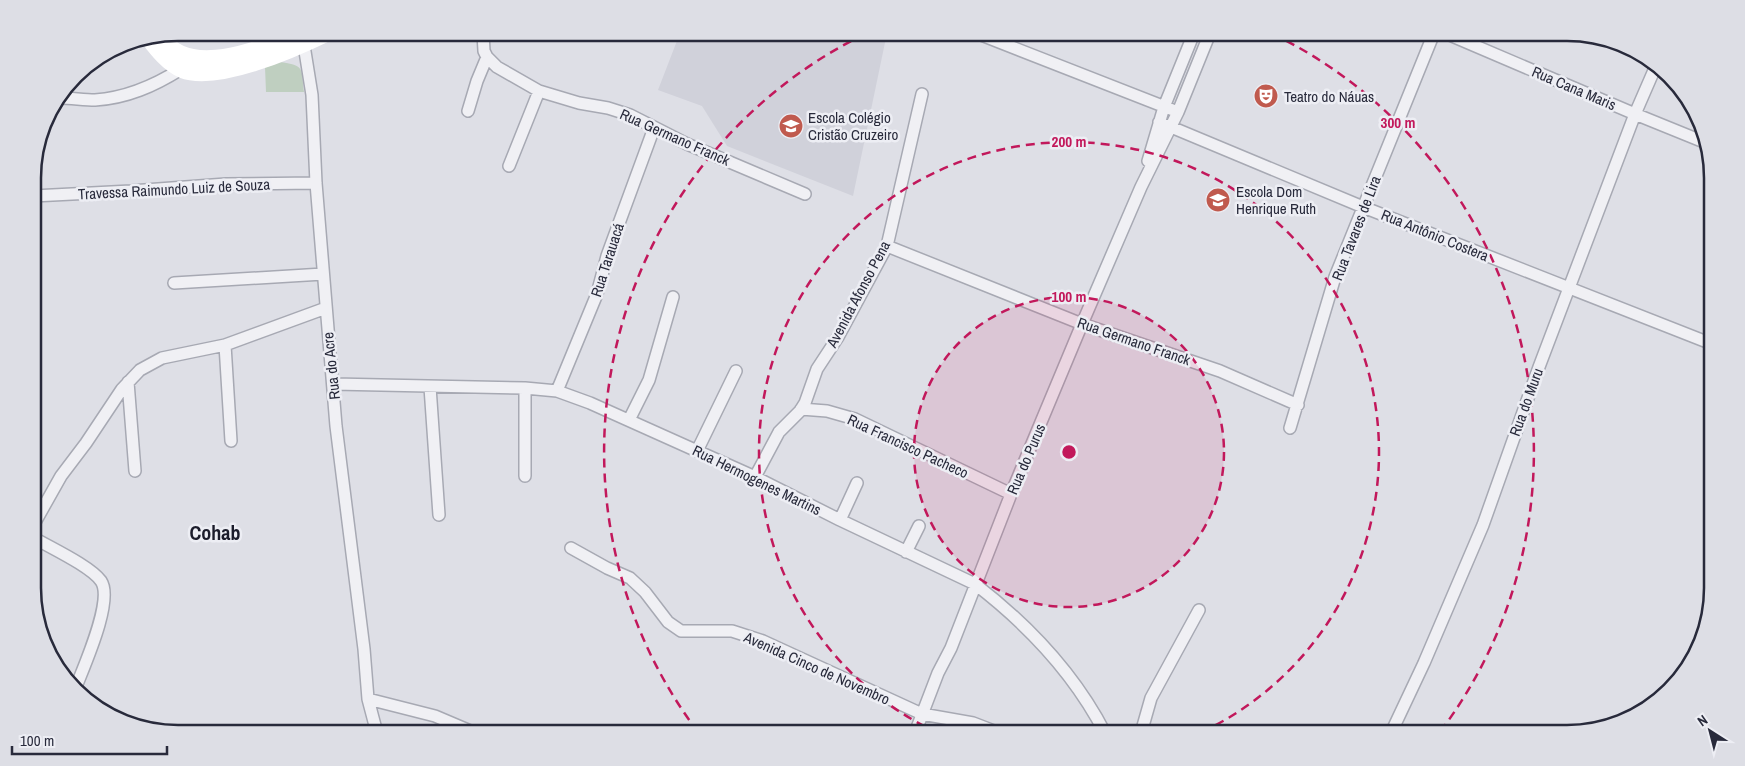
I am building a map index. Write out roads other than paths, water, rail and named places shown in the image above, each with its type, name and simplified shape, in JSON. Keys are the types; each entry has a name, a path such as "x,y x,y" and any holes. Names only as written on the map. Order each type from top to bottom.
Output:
{"main road":[{"path":"166,42 172,49 183,55 201,59 219,58 277,42"},
{"path":"152,44 160,54 180,70 194,73 224,72 264,45"}],"street":[{"path":"1000,41 1178,112"},
{"name":"Rua do Purus","path":"1141,187 1164,107 1190,41"},
{"name":"Rua do Purus","path":"918,724 1082,324 1141,187 1178,112 1206,41"},
{"name":"Rua Tavares de Lira","path":"1290,428 1335,277 1430,41"},
{"name":"Rua Cana Maris","path":"1466,41 1698,139"},
{"name":"Rua do Acre","path":"304,42 312,95 316,183 340,463 364,649 368,699 374,725"},
{"path":"468,112 477,80 488,57 484,51 484,42"},
{"name":"Rua Germano Franck","path":"488,57 497,66 540,91 630,115 687,144 805,194"},
{"path":"67,98 95,100 125,96 158,84 180,70"},
{"name":"Rua do Muru","path":"1395,724 1424,663 1483,524 1539,367 1635,114 1653,72"},
{"path":"510,166 540,91"},
{"name":"Avenida Afonso Pena","path":"756,477 779,432 805,403 817,369 838,337 887,246 922,94"},
{"name":"Rua Antônio Costera","path":"1159,122 1363,207 1704,341"},
{"name":"Rua Tarauacá","path":"557,391 597,294 607,256 654,128"},
{"name":"Travessa Raimundo Luiz de Souza","path":"42,196 226,184 316,183"},
{"name":"Rua Germano Franck","path":"887,246 1082,324 1220,371 1298,405"},
{"path":"174,283 324,274"},
{"path":"629,420 649,380 674,297"},
{"path":"41,511 61,476 128,382 140,370 162,358 225,345 326,308"},
{"path":"225,345 231,441"},
{"path":"697,450 736,371"},
{"path":"128,382 135,471"},
{"name":"Rua Hermogenes Martins","path":"334,384 525,388 557,391 590,403 697,450 975,584 994,599 1045,649 1090,706 1100,724"},
{"path":"430,387 439,515"},
{"path":"525,388 525,476"},
{"name":"Rua Francisco Pacheco","path":"800,409 827,411 855,419 1011,494"},
{"path":"840,520 857,483"},
{"path":"906,552 919,526"},
{"path":"41,542 92,572 102,582 105,597 103,612 78,681"},
{"name":"Avenida Cinco de Novembro","path":"571,548 607,568 630,578 668,622 681,631 732,631 763,641 922,714 977,724"},
{"path":"1143,724 1151,698 1199,610"},
{"path":"368,699 435,716 456,725"}],"place":[{"name":"Teatro do Náuas","path":"1266,96"},
{"name":"Escola Colégio Cristão Cruzeiro","path":"791,126"},
{"name":"Escola Dom Henrique Ruth","path":"1218,200"}],"district":[{"name":"Cohab","path":"215,532"}]}
